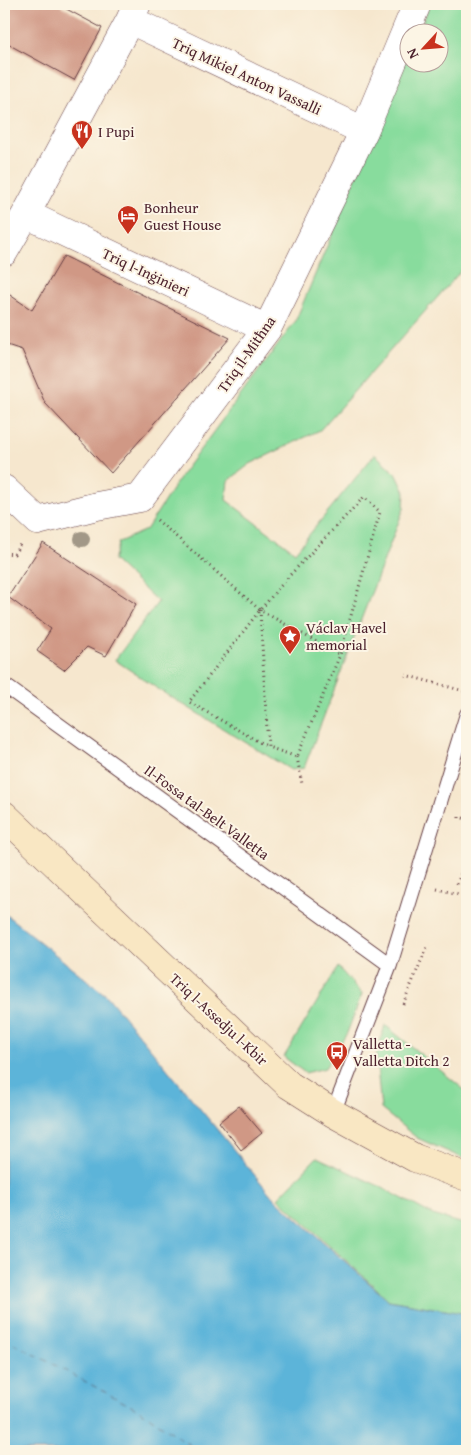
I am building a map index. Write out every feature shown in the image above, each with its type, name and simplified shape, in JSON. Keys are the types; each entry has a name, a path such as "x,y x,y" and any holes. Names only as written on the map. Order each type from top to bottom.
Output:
{"street":[{"name":"Triq il-Mitħna","path":"140,498 267,329 364,131 417,4"},
{"name":"Triq Mikiel Anton Vassalli","path":"133,12 364,131"},
{"path":"4,252 133,12"},
{"name":"Triq l-Inġinieri","path":"26,214 267,329"},
{"path":"4,489 38,520 140,498"},
{"name":"Triq l-Assedju l-Kbir","path":"4,815 289,1085 333,1113 415,1158 467,1177"}],"lane":[{"name":"Il-Fossa tal-Belt Valletta","path":"4,685 390,965"},
{"path":"333,1113 390,965 467,714"}],"path":[{"path":"297,757 268,747 189,702 260,610 290,575 364,497 380,512 340,655 297,757 302,784"},
{"path":"140,498 150,514 260,610 340,655"},
{"path":"260,610 268,747"},
{"path":"405,675 467,692"},
{"path":"457,826 460,817 467,818"},
{"path":"457,884 467,858"},
{"path":"440,880 437,889 467,896"},
{"path":"403,1004 427,947"}],"green space":[{"path":"430,4 467,4 467,264 320,430 250,464 228,481 226,500 295,552 375,454 397,475 405,492 404,508 304,768 291,770 161,691 115,660 158,602 113,560 119,542 146,530 182,474 295,322 400,72 448,72 448,22 422,22"},
{"path":"338,967 362,994 347,1033 325,1068 305,1073 284,1057"},
{"path":"385,1025 467,1092 467,1160 417,1138 381,1109 376,1056"},
{"path":"317,1157 379,1186 433,1215 467,1225 467,1314 389,1300 278,1198"}],"water":[{"path":"4,913 107,996 272,1196 388,1300 467,1314 467,1451 4,1451"}],"building":[{"path":"4,4 57,4 102,28 74,80 4,42"},
{"path":"64,256 230,338 111,473 45,403 22,350 4,344 4,291 32,310"},
{"path":"43,543 136,604 106,656 87,647 64,670 37,651 51,629 8,597"},
{"path":"239,1106 262,1133 241,1150 219,1122"}],"ferry route":[{"path":"4,1338 144,1413 199,1451"}],"place":[{"name":"I Pupi","path":"82,150"},
{"name":"Bonheur Guest House","path":"128,235"},
{"name":"Václav Havel memorial","path":"290,655"},
{"name":"Valletta - Valletta Ditch 2","path":"337,1071"}]}
